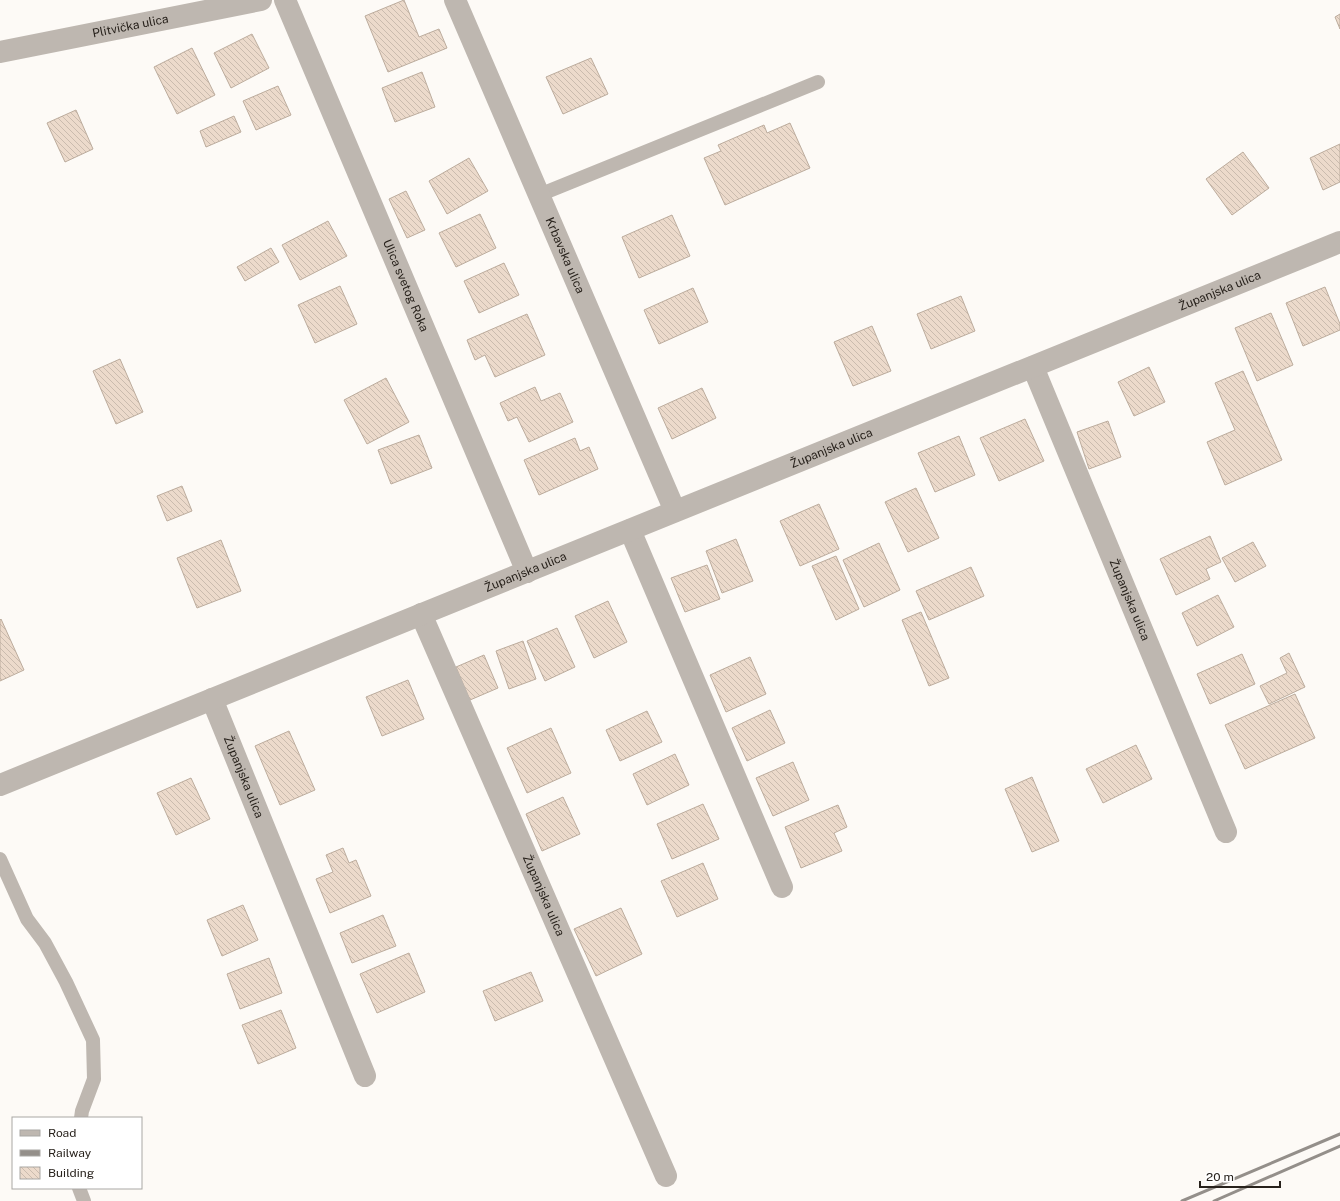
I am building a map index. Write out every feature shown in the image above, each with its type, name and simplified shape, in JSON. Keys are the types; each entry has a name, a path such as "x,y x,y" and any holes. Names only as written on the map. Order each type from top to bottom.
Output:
{"street":[{"name":"Plitvička ulica","path":"0,52 261,0"},
{"name":"Ulica svetog Roka","path":"285,0 527,572"},
{"name":"Krbavska ulica","path":"455,0 675,511"},
{"name":"Županjska ulica","path":"0,785 1340,242"},
{"name":"Županjska ulica","path":"1033,367 1226,832"},
{"path":"630,530 782,887"},
{"name":"Županjska ulica","path":"421,614 666,1176"},
{"name":"Županjska ulica","path":"212,700 365,1076"}],"lane":[{"path":"539,196 818,82"},
{"path":"0,859 27,919 46,943 94,1040 94,1079 81,1117"},
{"path":"79,1189 84,1201"}],"building":[{"path":"404,0 419,37 439,29 447,48 388,72 365,16"},
{"path":"1340,14 1340,29 1335,17"},
{"path":"252,34 269,68 231,88 214,53"},
{"path":"192,48 215,95 177,114 154,67"},
{"path":"591,58 608,94 563,114 546,77"},
{"path":"422,72 435,107 395,122 382,88"},
{"path":"278,86 291,115 256,130 243,101"},
{"path":"76,110 93,149 65,162 47,123"},
{"path":"234,116 241,132 206,147 200,131"},
{"path":"790,123 810,168 725,205 704,158 721,151 718,145 764,125 767,133"},
{"path":"1340,144 1340,182 1323,190 1310,158"},
{"path":"1243,152 1269,188 1232,215 1206,179"},
{"path":"469,158 488,191 447,214 429,181"},
{"path":"406,191 425,230 407,238 389,199"},
{"path":"480,214 496,248 456,267 439,233"},
{"path":"672,215 690,256 639,278 622,237"},
{"path":"328,221 347,256 300,280 282,245"},
{"path":"271,248 279,262 245,281 237,267"},
{"path":"504,263 519,295 479,313 464,281"},
{"path":"340,286 357,324 315,343 298,305"},
{"path":"1325,287 1340,324 1340,330 1303,346 1286,303"},
{"path":"693,288 708,322 659,344 644,310"},
{"path":"961,296 975,331 931,349 917,314"},
{"path":"1271,313 1293,365 1257,381 1235,328"},
{"path":"527,314 545,355 495,377 485,355 475,360 467,340"},
{"path":"872,326 891,371 853,386 834,342"},
{"path":"120,359 143,412 116,424 93,371"},
{"path":"1149,367 1165,402 1134,416 1118,382"},
{"path":"1243,371 1282,460 1225,485 1207,442 1235,430 1215,383"},
{"path":"386,378 409,422 367,444 344,400"},
{"path":"535,387 541,401 560,393 573,422 529,442 517,417 508,421 500,403"},
{"path":"702,388 716,418 672,439 658,408"},
{"path":"1025,419 1044,461 999,481 980,438"},
{"path":"1108,421 1121,457 1089,469 1077,432"},
{"path":"419,435 432,468 391,484 378,450"},
{"path":"959,436 975,475 935,492 918,453"},
{"path":"575,438 580,451 589,447 598,469 539,495 524,460"},
{"path":"182,486 192,511 167,521 157,496"},
{"path":"916,488 939,538 908,552 885,502"},
{"path":"819,504 839,549 800,566 780,521"},
{"path":"1210,536 1221,562 1206,569 1210,579 1176,595 1160,559"},
{"path":"736,539 753,581 722,593 706,551"},
{"path":"221,540 241,591 197,608 177,558"},
{"path":"1253,542 1266,566 1235,582 1222,558"},
{"path":"879,543 900,590 864,607 843,560"},
{"path":"836,556 859,609 836,620 812,566"},
{"path":"707,565 720,599 685,612 671,578"},
{"path":"971,567 984,596 929,620 916,591"},
{"path":"1218,595 1234,627 1197,646 1182,613"},
{"path":"608,601 627,642 594,658 575,616"},
{"path":"921,612 949,678 929,686 902,620"},
{"path":"1,619 24,670 0,681 0,620"},
{"path":"557,628 575,667 545,681 527,641"},
{"path":"523,641 536,679 509,689 496,651"},
{"path":"1289,653 1305,687 1269,704 1260,686 1287,673 1280,658"},
{"path":"1242,654 1255,684 1210,704 1197,674"},
{"path":"484,655 498,688 470,700 456,667"},
{"path":"750,657 766,694 726,712 710,675"},
{"path":"408,680 424,719 382,736 366,697"},
{"path":"1295,694 1315,738 1245,769 1225,725"},
{"path":"770,710 785,743 747,761 732,728"},
{"path":"647,711 662,742 620,761 606,730"},
{"path":"551,728 571,773 527,793 507,748"},
{"path":"289,731 315,790 280,805 255,746"},
{"path":"1136,745 1152,779 1103,803 1086,769"},
{"path":"675,754 689,785 647,805 633,774"},
{"path":"793,762 809,800 773,816 756,778"},
{"path":"1032,777 1059,841 1032,852 1005,789"},
{"path":"191,778 210,819 176,835 157,793"},
{"path":"563,797 580,834 542,851 526,814"},
{"path":"703,804 719,839 672,859 657,824"},
{"path":"838,805 847,827 834,833 842,851 801,868 785,827"},
{"path":"343,848 349,863 356,860 371,896 330,913 316,879 333,872 326,855"},
{"path":"703,863 718,899 677,917 661,881"},
{"path":"243,905 258,940 222,956 207,920"},
{"path":"621,908 642,954 596,976 574,929"},
{"path":"383,915 396,946 352,963 340,933"},
{"path":"409,953 425,992 377,1013 360,974"},
{"path":"269,958 282,993 240,1009 227,974"},
{"path":"531,972 543,1001 495,1021 483,991"},
{"path":"281,1010 296,1048 258,1064 242,1025"}],"railway":[{"path":"1182,1201 1340,1134"},
{"path":"1214,1201 1340,1146"}]}
